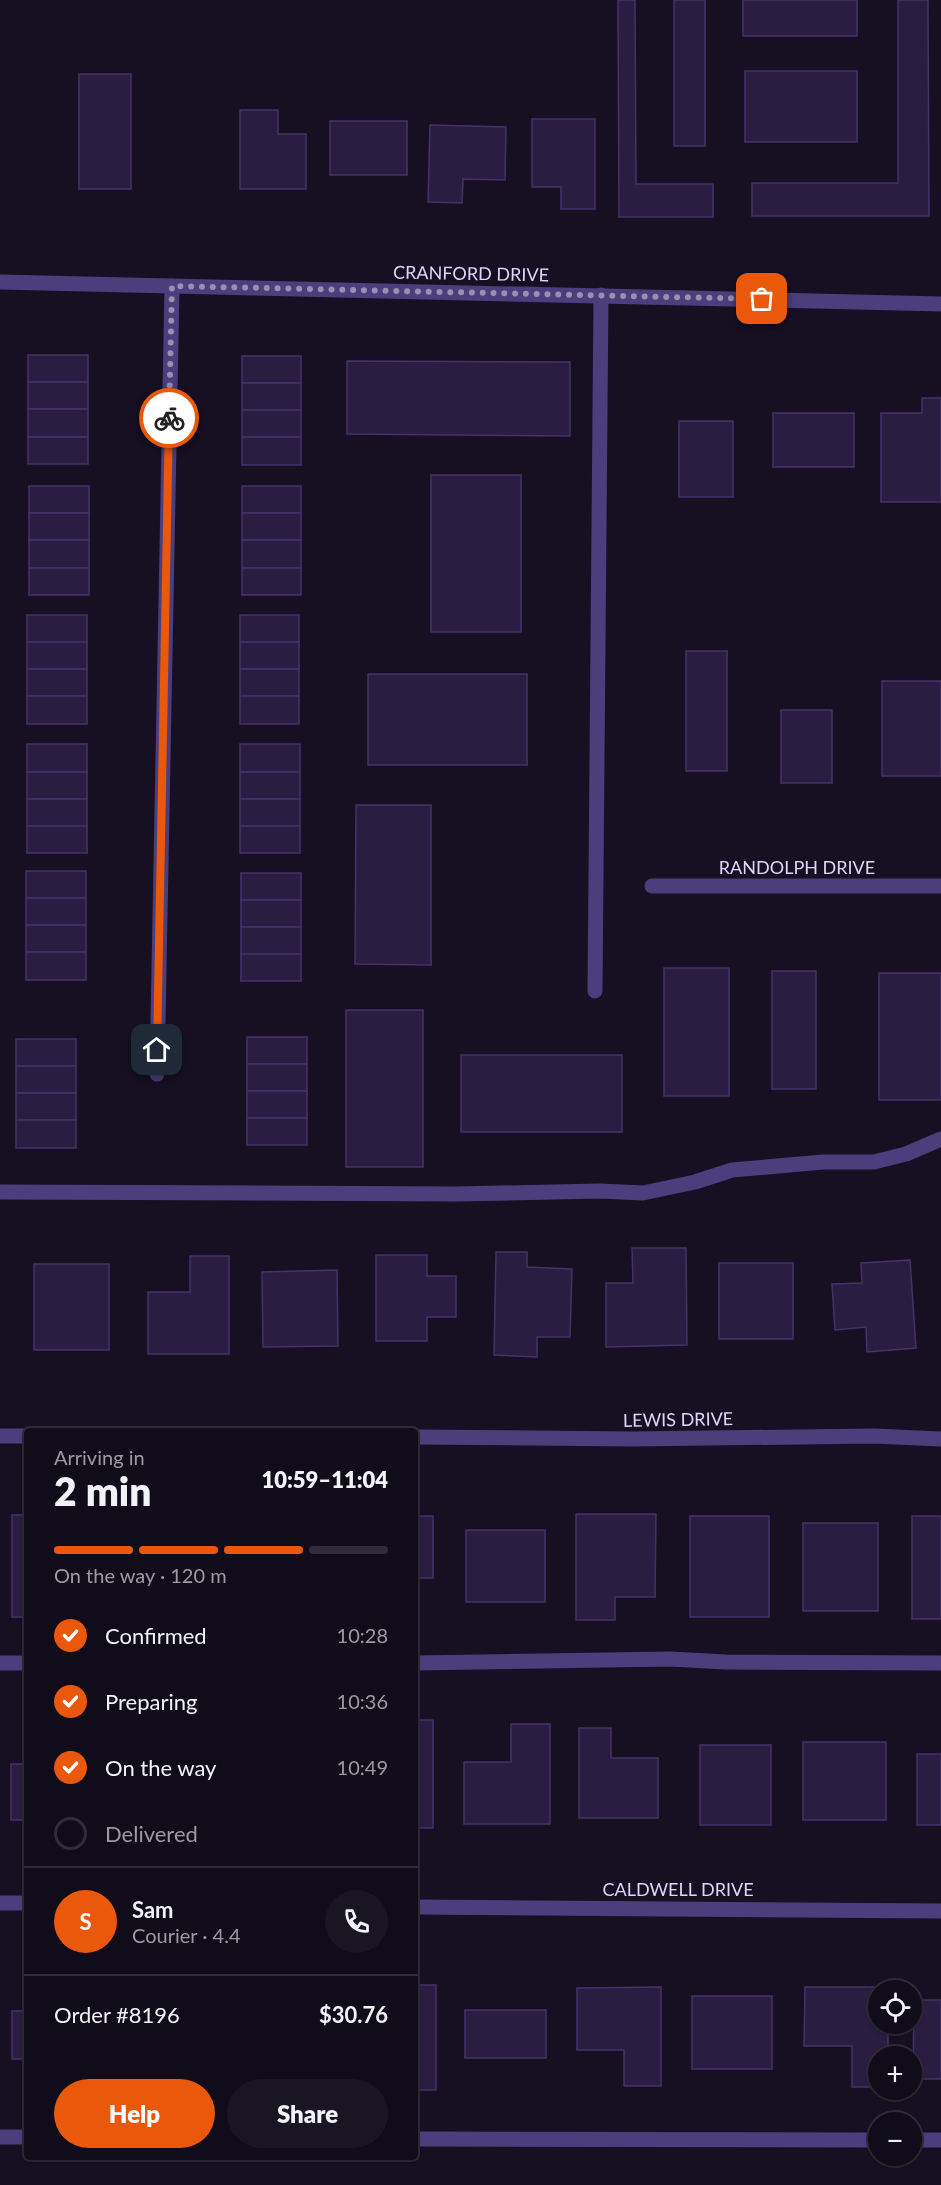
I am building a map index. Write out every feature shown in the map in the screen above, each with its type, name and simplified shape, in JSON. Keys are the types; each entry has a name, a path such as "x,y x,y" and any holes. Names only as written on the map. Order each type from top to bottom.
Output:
{"street":[{"name":"CRANFORD DRIVE","path":"0,282 941,304"},
{"path":"156,1074 172,286"},
{"path":"595,991 601,295"},
{"name":"RANDOLPH DRIVE","path":"652,886 941,886"},
{"path":"0,1192 456,1194 600,1191 643,1193 695,1182 732,1170 823,1162 874,1162 906,1154 941,1139"},
{"path":"0,1436 24,1436"},
{"name":"LEWIS DRIVE","path":"418,1437 633,1439 874,1436 941,1439"},
{"path":"418,1663 670,1659 726,1662 941,1663"},
{"path":"0,1662 24,1663"},
{"path":"0,1903 24,1903"},
{"name":"CALDWELL DRIVE","path":"418,1907 941,1911"},
{"path":"0,2137 24,2138"},
{"path":"418,2139 868,2140"},
{"path":"922,2140 941,2140"}],"building":[{"path":"618,0 635,0 636,184 713,184 713,217 619,217"},
{"path":"674,0 705,0 705,146 674,146"},
{"path":"743,0 857,0 857,36 743,36"},
{"path":"898,0 928,0 929,216 752,216 752,183 898,183"},
{"path":"745,71 857,71 857,142 745,142"},
{"path":"79,74 131,74 131,189 79,189"},
{"path":"240,110 278,110 278,134 306,134 306,189 240,189"},
{"path":"532,119 595,119 595,209 561,209 561,187 532,187"},
{"path":"330,121 407,121 407,175 330,175"},
{"path":"430,125 506,127 505,180 463,179 462,203 428,202"},
{"path":"28,355 88,355 88,382 28,382"},
{"path":"242,356 301,356 301,383 242,383"},
{"path":"347,361 570,362 570,436 347,434"},
{"path":"28,382 88,382 88,409 28,409"},
{"path":"242,383 301,383 301,410 242,410"},
{"path":"922,398 941,398 941,502 881,502 881,413 922,413"},
{"path":"28,409 88,409 88,437 28,437"},
{"path":"242,410 301,410 301,437 242,437"},
{"path":"773,413 854,413 854,467 773,467"},
{"path":"679,421 733,421 733,497 679,497"},
{"path":"28,437 88,437 88,464 28,464"},
{"path":"242,437 301,437 301,465 242,465"},
{"path":"431,475 521,475 521,632 431,632"},
{"path":"29,486 89,486 89,513 29,513"},
{"path":"242,486 301,486 301,513 242,513"},
{"path":"29,513 89,513 89,540 29,540"},
{"path":"242,513 301,513 301,540 242,540"},
{"path":"29,540 89,540 89,568 29,568"},
{"path":"242,540 301,540 301,568 242,568"},
{"path":"29,568 89,568 89,595 29,595"},
{"path":"242,568 301,568 301,595 242,595"},
{"path":"27,615 87,615 87,642 27,642"},
{"path":"240,615 299,615 299,642 240,642"},
{"path":"27,642 87,642 87,669 27,669"},
{"path":"240,642 299,642 299,669 240,669"},
{"path":"686,651 727,651 727,771 686,771"},
{"path":"27,669 87,669 87,696 27,696"},
{"path":"240,669 299,669 299,696 240,696"},
{"path":"368,674 527,674 527,765 368,765"},
{"path":"882,681 941,681 941,776 882,776"},
{"path":"27,696 87,696 87,724 27,724"},
{"path":"240,696 299,696 299,724 240,724"},
{"path":"781,710 832,710 832,783 781,783"},
{"path":"27,744 87,744 87,772 27,772"},
{"path":"240,744 300,744 300,772 240,772"},
{"path":"27,772 87,772 87,799 27,799"},
{"path":"240,772 300,772 300,799 240,799"},
{"path":"27,799 87,799 87,826 27,826"},
{"path":"240,799 300,799 300,826 240,826"},
{"path":"356,805 431,805 431,965 355,964"},
{"path":"27,826 87,826 87,853 27,853"},
{"path":"240,826 300,826 300,853 240,853"},
{"path":"26,871 86,871 86,898 26,898"},
{"path":"241,873 301,873 301,900 241,900"},
{"path":"26,898 86,898 86,925 26,925"},
{"path":"241,900 301,900 301,927 241,927"},
{"path":"26,925 86,925 86,952 26,952"},
{"path":"241,927 301,927 301,954 241,954"},
{"path":"26,952 86,952 86,980 26,980"},
{"path":"241,954 301,954 301,981 241,981"},
{"path":"664,968 729,968 729,1096 664,1096"},
{"path":"772,971 816,971 816,1089 772,1089"},
{"path":"879,973 941,973 941,1100 879,1100"},
{"path":"346,1010 423,1010 423,1167 346,1167"},
{"path":"247,1037 307,1037 307,1064 247,1064"},
{"path":"16,1039 76,1039 76,1066 16,1066"},
{"path":"461,1055 622,1055 622,1132 461,1132"},
{"path":"247,1064 307,1064 307,1091 247,1091"},
{"path":"16,1066 76,1066 76,1093 16,1093"},
{"path":"247,1091 307,1091 307,1118 247,1118"},
{"path":"16,1093 76,1093 76,1120 16,1120"},
{"path":"247,1118 307,1118 307,1145 247,1145"},
{"path":"16,1120 76,1120 76,1148 16,1148"},
{"path":"632,1248 686,1248 687,1345 606,1347 606,1283 633,1283"},
{"path":"496,1252 527,1252 527,1267 572,1269 570,1337 537,1337 537,1357 494,1355"},
{"path":"376,1255 427,1255 427,1276 456,1276 456,1317 427,1317 427,1341 376,1341"},
{"path":"190,1256 229,1256 229,1354 148,1354 148,1292 190,1292"},
{"path":"910,1260 916,1348 867,1352 866,1327 835,1330 832,1284 862,1283 861,1263"},
{"path":"719,1263 793,1263 793,1339 719,1339"},
{"path":"34,1264 109,1264 109,1350 34,1350"},
{"path":"337,1270 338,1346 263,1347 262,1272"},
{"path":"576,1514 656,1514 655,1597 615,1597 615,1620 576,1620"},
{"path":"12,1515 24,1515 24,1617 12,1617"},
{"path":"418,1516 433,1516 433,1578 418,1578"},
{"path":"690,1516 769,1516 769,1617 690,1617"},
{"path":"912,1516 941,1516 941,1619 912,1619"},
{"path":"803,1523 878,1523 878,1611 803,1611"},
{"path":"466,1530 545,1530 545,1602 466,1602"},
{"path":"418,1720 433,1720 433,1828 418,1828"},
{"path":"511,1724 550,1724 550,1824 464,1824 464,1762 511,1762"},
{"path":"579,1728 611,1728 611,1758 658,1758 658,1818 579,1818"},
{"path":"803,1742 886,1742 886,1820 803,1820"},
{"path":"700,1745 771,1745 771,1825 700,1825"},
{"path":"917,1754 941,1754 941,1825 917,1825"},
{"path":"11,1764 24,1764 24,1820 11,1820"},
{"path":"418,1985 436,1985 436,2090 418,2090"},
{"path":"661,1987 661,2086 624,2086 624,2050 577,2050 577,1988"},
{"path":"805,1987 868,1987 868,2034 888,2034 888,2046 868,2046 868,2087 852,2087 852,2046 804,2046"},
{"path":"692,1996 772,1996 772,2069 692,2069"},
{"path":"922,2000 941,2000 941,2079 922,2079 922,2046 913,2046 914,2034 922,2034"},
{"path":"465,2010 546,2010 546,2058 465,2058"},
{"path":"12,2011 24,2011 24,2059 12,2059"}],"way so far":[{"path":"169,418 172,286 762,299"}],"route":[{"path":"157,1050 169,418"}]}
